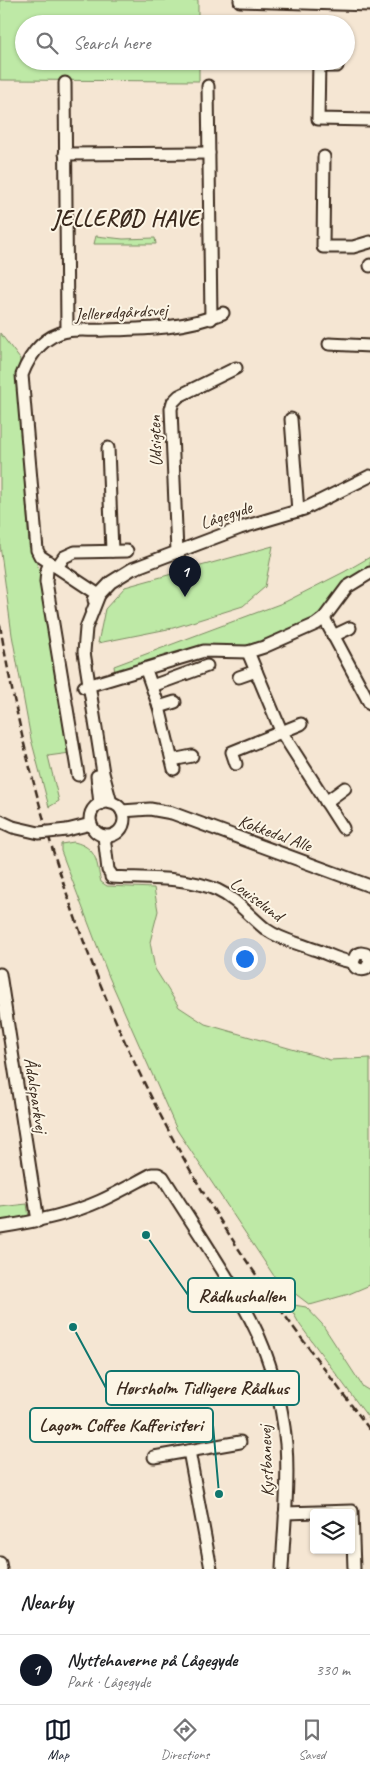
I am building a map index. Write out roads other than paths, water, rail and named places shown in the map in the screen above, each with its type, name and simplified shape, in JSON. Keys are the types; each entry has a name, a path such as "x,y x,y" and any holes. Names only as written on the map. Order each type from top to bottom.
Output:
{"street":[{"path":"240,0 339,2 370,5"},
{"path":"319,70 318,119 370,120"},
{"path":"65,83 67,332"},
{"path":"208,86 210,319"},
{"path":"65,154 209,154"},
{"path":"324,158 323,247 353,247 370,242"},
{"name":"Jellerødgårdsvej","path":"95,599 54,565 40,556 35,544 22,375 28,360 37,347 50,338 67,332 171,328 223,314"},
{"path":"329,344 370,346"},
{"name":"Udsigten","path":"177,552 171,409 173,402 179,396 236,368"},
{"path":"292,419 298,511"},
{"path":"108,448 112,551"},
{"name":"Lågegyde","path":"105,804 97,772 86,687 78,660 78,642 83,620 95,599 111,582 127,571 243,527 316,504 370,476"},
{"path":"78,775 46,582 47,570 64,557 75,552 127,552"},
{"path":"86,687 204,651 248,652 299,632 324,618 347,587 370,573"},
{"path":"324,618 367,692 370,704"},
{"path":"333,636 350,628"},
{"path":"248,652 282,733 343,828"},
{"path":"152,686 207,666"},
{"path":"146,670 173,764 192,756"},
{"path":"239,677 256,671"},
{"path":"158,707 175,702"},
{"path":"236,764 232,752 301,724"},
{"path":"326,802 345,788"},
{"path":"105,804 118,806 123,816 121,829 109,835 95,832 91,824 92,813 105,804"},
{"name":"Kokkedal Alle","path":"123,816 150,808 168,812 370,886"},
{"path":"0,820 13,827 39,833 67,830 91,824"},
{"name":"Louiselund","path":"109,835 111,877 198,883 219,891 240,904 268,931 281,938 315,949 342,961 352,962 360,952 366,954 370,962"},
{"name":"Ådalsparkvej","path":"0,974 38,1221"},
{"name":"Kystbanevej","path":"38,1221 100,1201 152,1174 158,1174 163,1177 238,1297 251,1321 263,1350 282,1414 286,1444 287,1476 282,1569"},
{"path":"0,1227 38,1221"},
{"path":"154,1457 240,1442"},
{"path":"189,1451 211,1569"},
{"path":"285,1513 352,1511 354,1569"},
{"path":"0,1563 1,1569"}],"railway":[{"path":"0,625 14,701 32,776 53,850 77,923 105,995 136,1066 171,1135 227,1232 287,1318 370,1430"}],"place":[{"name":"Nyttehaverne på Lågegyde","path":"185,597"},
{"name":"Rådhushallen","path":"146,1235"},
{"name":"Hørsholm Tidligere Rådhus","path":"73,1327"},
{"name":"Lagom Coffee Kafferisteri","path":"219,1494"}],"district":[{"name":"JELLERØD HAVE","path":"126,218"}]}
